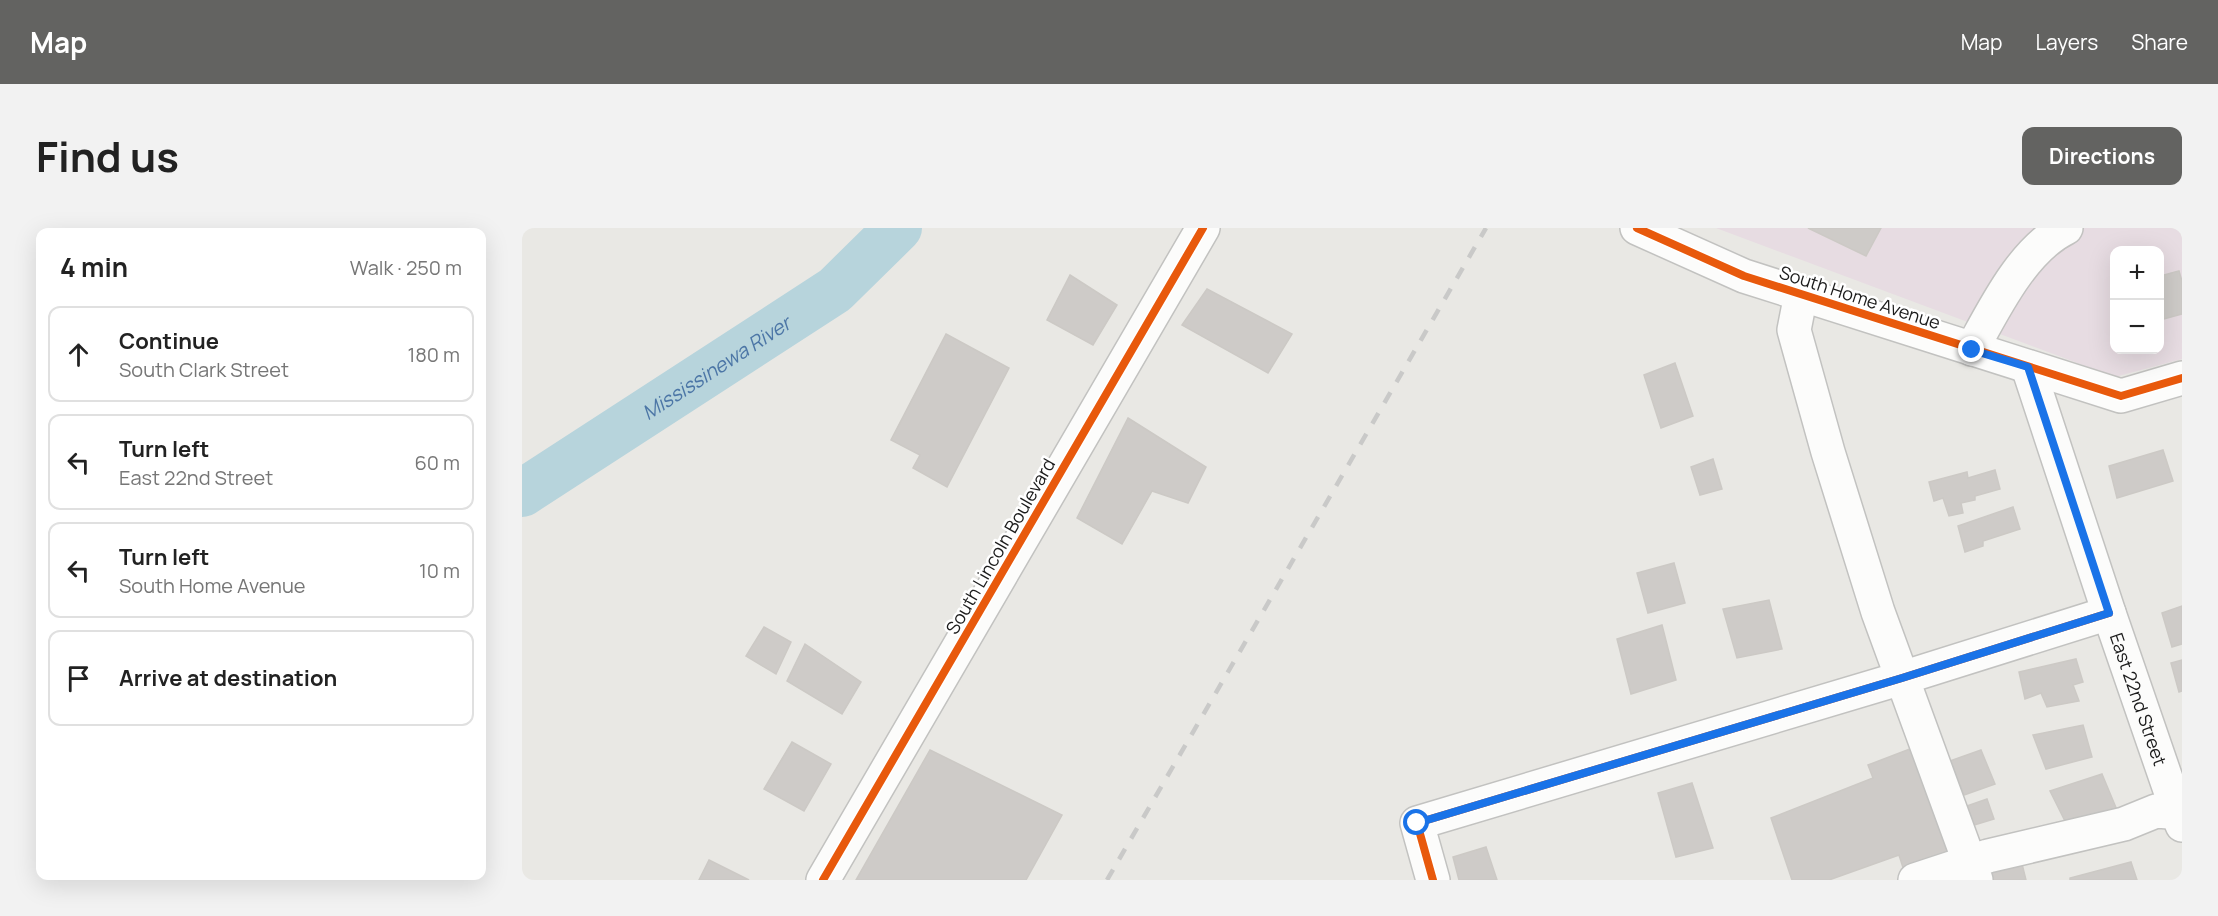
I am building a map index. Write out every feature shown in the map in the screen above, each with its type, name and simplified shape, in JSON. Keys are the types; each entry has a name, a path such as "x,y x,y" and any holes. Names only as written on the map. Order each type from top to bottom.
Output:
{"street":[{"name":"South Lincoln Boulevard","path":"823,880 1203,228"},
{"name":"South Home Avenue","path":"1637,228 1744,276 2121,396 2182,378"},
{"path":"1972,350 2008,284 2053,231"},
{"path":"1801,294 1794,330 1828,452 1878,612 1972,871"},
{"name":"East 22nd Street","path":"2028,367 2109,613 2181,817"},
{"path":"1433,880 1417,823 1902,678 2109,613"},
{"path":"1915,880 1972,871 2124,824 2156,811 2181,817"}],"shaded area":[{"path":"1716,228 2182,228 2182,359 2115,377"}],"building":[{"path":"1808,228 1881,228 1866,256"},
{"path":"2179,271 2182,281 2182,314 2164,319 2164,300 2164,275"},
{"path":"1070,275 1117,305 1093,345 1047,320"},
{"path":"1207,289 1292,334 1268,373 1182,325"},
{"path":"946,334 1009,368 947,487 913,468 920,455 891,440"},
{"path":"1675,363 1693,416 1661,428 1644,375"},
{"path":"1128,418 1206,467 1188,503 1152,491 1122,544 1077,518"},
{"path":"2163,450 2173,481 2117,498 2109,466"},
{"path":"1713,459 1722,489 1700,495 1691,467"},
{"path":"1995,470 2000,489 1975,496 1975,500 1961,503 1963,513 1949,516 1943,498 1934,501 1929,482 1967,472 1968,478"},
{"path":"2013,507 2020,529 1983,541 1983,546 1965,552 1958,526"},
{"path":"1674,563 1685,603 1648,613 1637,573"},
{"path":"1769,600 1782,649 1737,658 1723,609"},
{"path":"2182,606 2182,644 2172,647 2162,613"},
{"path":"1662,625 1676,680 1631,694 1617,639"},
{"path":"764,627 791,642 776,674 746,656"},
{"path":"805,644 861,682 842,714 787,681"},
{"path":"2076,659 2083,682 2073,685 2079,701 2047,707 2041,693 2025,699 2019,672"},
{"path":"2182,660 2182,691 2179,692 2171,663"},
{"path":"2083,725 2092,757 2046,769 2033,735"},
{"path":"792,742 831,764 804,811 764,789"},
{"path":"1915,747 1951,861 1906,877 1899,855 1829,880 1792,880 1771,818 1873,778 1868,765"},
{"path":"930,750 1062,815 1026,880 856,880"},
{"path":"1981,750 1995,784 1964,795 1950,761"},
{"path":"2102,774 2117,810 2069,829 2050,791"},
{"path":"1692,783 1713,848 1676,857 1658,793"},
{"path":"1987,799 1994,819 1974,825 1967,806"},
{"path":"1486,847 1497,880 1459,880 1453,857"},
{"path":"709,860 749,880 699,880"},
{"path":"2131,862 2137,880 2070,880 2070,878"},
{"path":"2022,864 2026,880 1989,880 1988,874"}],"waterway":[{"name":"Mississinewa River","path":"522,493 835,290 898,228"}],"railway":[{"path":"1107,880 1486,228"}],"cycle path":[{"path":"823,880 1203,228"},
{"path":"1637,228 1744,276 2121,396 2182,378"},
{"path":"1433,880 1417,823 1902,678 2109,613"}],"route":[{"path":"1417,823 1902,678 2109,613 2028,367 1972,350"}]}
